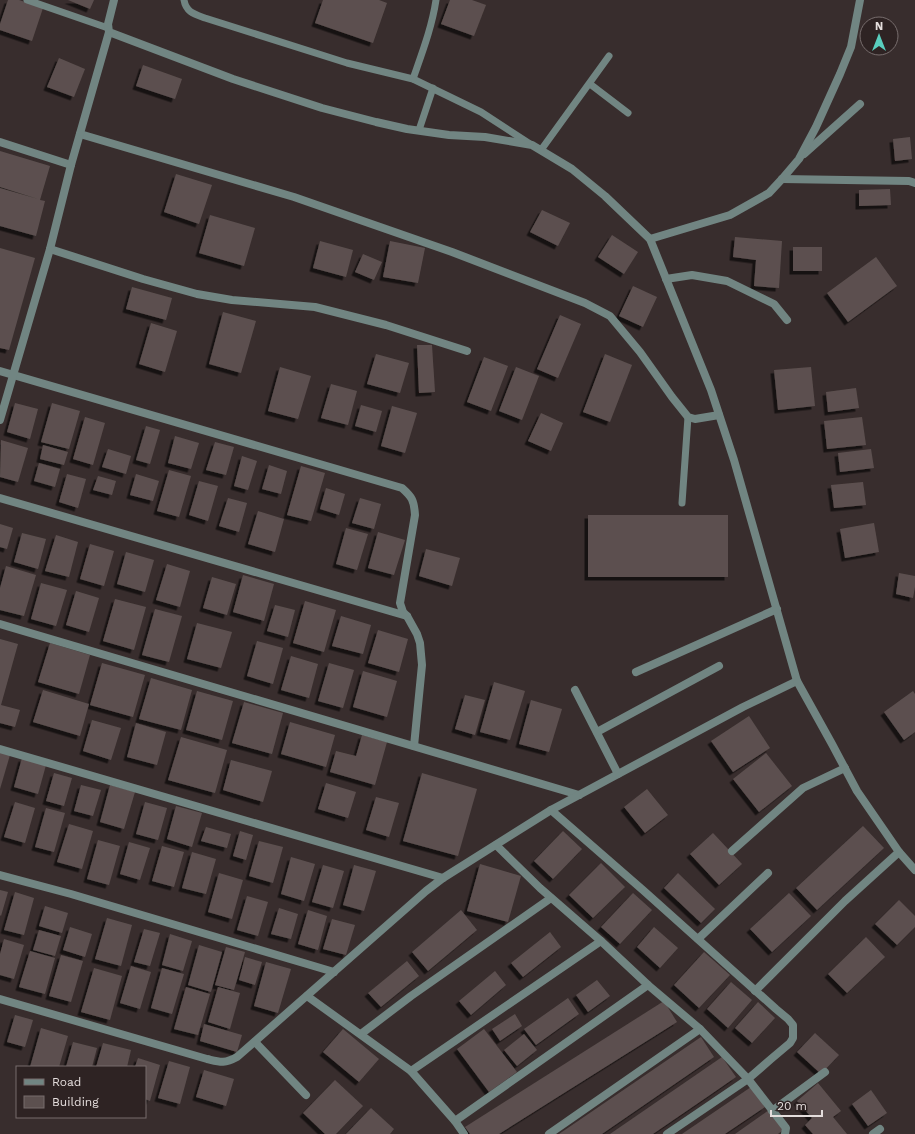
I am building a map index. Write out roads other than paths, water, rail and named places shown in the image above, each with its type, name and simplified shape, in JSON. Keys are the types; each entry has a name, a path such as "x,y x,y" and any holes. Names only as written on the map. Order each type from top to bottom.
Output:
{"street":[{"path":"0,420 50,249 71,165 108,30 114,0"},
{"path":"799,159 816,127 851,47 860,0"},
{"path":"108,30 233,79 322,108 408,129 449,135 485,136 532,145 572,169 604,196 650,239 711,390 734,460 797,681 857,791 899,852 915,870"},
{"path":"650,239 730,215 769,193 799,159 860,104"},
{"path":"80,134 294,197 452,252 585,303 610,316 640,352 672,397 688,416 695,419 719,415"},
{"path":"0,142 71,165"},
{"path":"782,179 915,182"},
{"path":"50,249 143,279 197,294 232,300 315,307 386,325 467,351"},
{"path":"666,279 692,275 727,281 774,304 787,320"},
{"path":"0,371 402,488 410,495 415,504 415,515 400,603 403,612 407,616 420,643 422,665 414,746"},
{"path":"0,498 407,616"},
{"path":"636,672 777,609"},
{"path":"0,624 578,795"},
{"path":"597,732 719,666"},
{"path":"0,999 207,1059 228,1062 237,1058 287,1012 426,891 443,878 551,810 743,707 797,681"},
{"path":"575,690 618,774"},
{"path":"0,749 443,878"},
{"path":"732,851 803,788 845,768"},
{"path":"551,810 644,891 793,1025 794,1032 790,1043 748,1079 667,1134"},
{"path":"496,845 551,898 601,941 648,985 700,1028 748,1079 786,1128 785,1134"},
{"path":"755,991 845,901 899,852"},
{"path":"698,939 768,873"},
{"path":"0,875 71,894 334,972"},
{"path":"361,1034 429,983 551,898"},
{"path":"411,1071 601,941"},
{"path":"455,1121 648,985"},
{"path":"307,996 411,1071 455,1121 464,1134"},
{"path":"549,1134 700,1028"},
{"path":"255,1042 306,1095"},
{"path":"772,1111 824,1072"}],"lane":[{"path":"27,0 108,30"},
{"path":"184,0 185,6 193,14 347,63 413,79 481,112 532,145"},
{"path":"413,79 427,40 435,10 436,0"},
{"path":"541,150 609,56"},
{"path":"590,84 628,114"},
{"path":"419,130 433,88"},
{"path":"682,503 688,416"}]}
